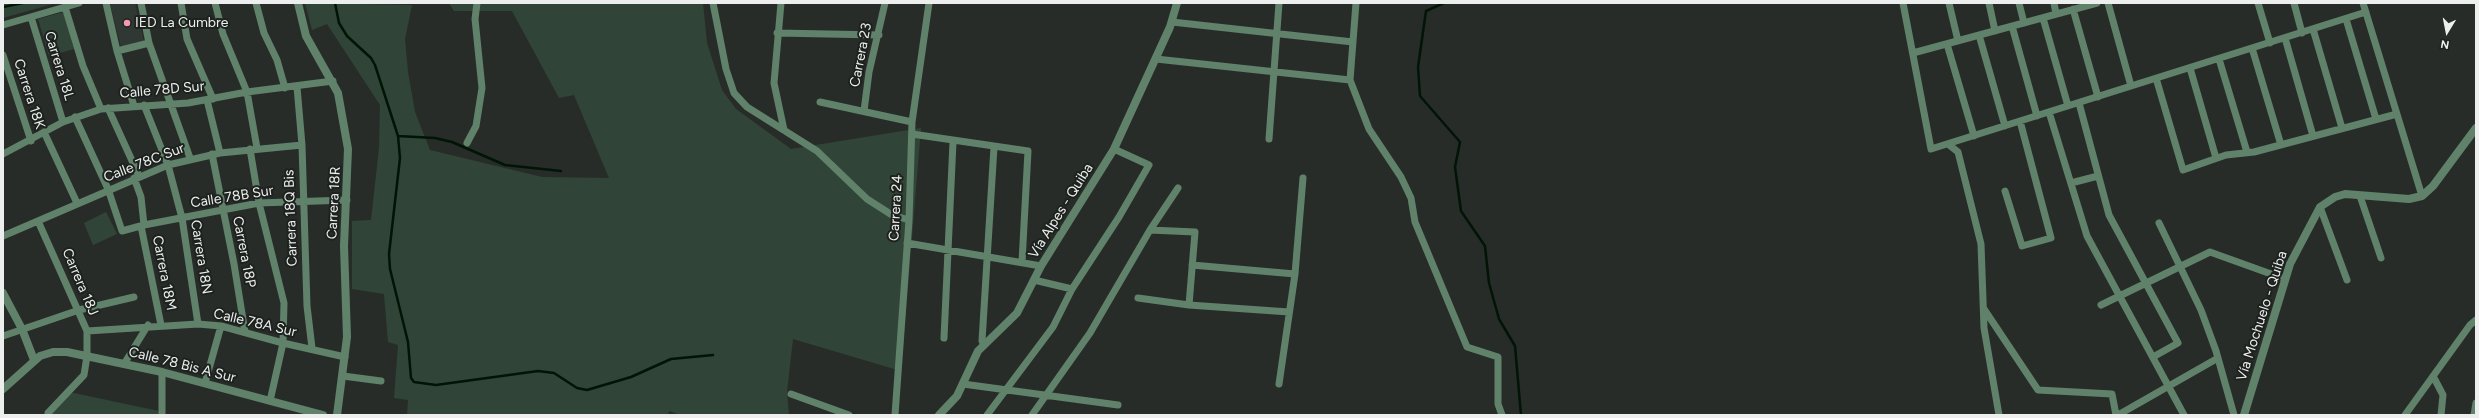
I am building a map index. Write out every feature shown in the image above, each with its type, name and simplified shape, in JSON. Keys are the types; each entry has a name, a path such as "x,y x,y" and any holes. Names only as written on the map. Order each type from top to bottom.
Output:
{"street":[{"path":"3,25 79,3"},
{"path":"106,3 117,51 134,106"},
{"path":"141,3 149,43 190,158"},
{"path":"180,3 187,39 210,100 220,152"},
{"path":"215,3 224,34 247,92 254,148 258,203 284,303 283,343 270,401"},
{"path":"256,3 264,33 277,60 285,88"},
{"name":"Carrera 18R","path":"298,3 308,40 333,82 340,100 348,149 344,246 347,327 343,376 337,415"},
{"path":"467,144 476,126 482,88 475,19 477,3"},
{"path":"713,3 726,69 734,93 747,107 817,151 867,199 892,215 909,220"},
{"path":"781,3 777,33 774,83 784,130"},
{"name":"Carrera 23","path":"864,111 870,72 885,3"},
{"name":"Carrera 24","path":"895,415 909,220 912,122 929,3"},
{"name":"Vía Alpes - Quiba","path":"939,415 950,405 963,384 974,358 984,345 1017,313 1041,266 1114,149 1172,22 1177,3"},
{"path":"1269,138 1279,3"},
{"path":"1356,3 1350,80 1369,129 1401,177 1411,198 1416,222 1467,347 1498,357 1498,404 1502,415"},
{"path":"1903,3 1931,149 2366,12"},
{"path":"1949,3 1958,41"},
{"path":"1989,3 1995,31"},
{"path":"2019,3 2024,23"},
{"path":"2054,3 2056,14"},
{"path":"1913,53 2043,18 2087,4 2097,3"},
{"path":"2108,3 2131,86"},
{"path":"2258,3 2270,43"},
{"path":"2294,3 2302,33"},
{"path":"2363,3 2422,196 2433,186 2476,128"},
{"name":"Carrera 18M","path":"65,7 83,66 105,109 136,177 141,197 142,225 161,324"},
{"path":"2073,9 2098,97"},
{"name":"Carrera 18L","path":"31,17 63,122"},
{"path":"2043,18 2068,106"},
{"path":"2346,19 2376,120"},
{"path":"1172,22 1353,42"},
{"path":"2012,26 2037,116"},
{"path":"2313,29 2342,128"},
{"path":"777,33 879,35"},
{"path":"1979,35 2005,126"},
{"path":"2285,38 2313,136"},
{"path":"117,51 149,43"},
{"path":"1947,44 1974,136"},
{"path":"2252,48 2281,145"},
{"name":"Carrera 18K","path":"3,55 31,140"},
{"path":"1156,59 1350,80"},
{"path":"2219,59 2247,152"},
{"path":"2190,68 2216,158"},
{"path":"2156,78 2183,170 2216,158 2281,145 2397,114"},
{"name":"Calle 78D Sur","path":"3,154 63,122 75,117 105,109 210,100 247,92 333,82"},
{"name":"Carrera 18Q Bis","path":"297,87 302,145 305,269 312,348"},
{"path":"820,102 912,122"},
{"path":"2079,103 2109,215 2178,343 2153,357"},
{"name":"Carrera 18N","path":"144,105 168,164 182,218 198,324"},
{"path":"2049,112 2087,236 2184,415"},
{"name":"Carrera 18L","path":"75,117 108,189 122,231"},
{"path":"2005,191 2022,246 2051,238 2020,121"},
{"name":"Carrera 18K","path":"44,132 77,204"},
{"path":"912,134 953,142 1028,152 1022,262"},
{"path":"944,338 953,142"},
{"path":"1948,144 1958,152 1973,207 1981,244 1984,328 1999,415"},
{"name":"Calle 78C Sur","path":"3,236 168,164 220,152 302,145"},
{"path":"984,345 982,341 994,147"},
{"path":"987,415 1004,390 1045,338 1072,289 1123,211 1150,165 1114,149"},
{"name":"Carrera 18P","path":"212,154 234,264 245,332"},
{"path":"2071,183 2098,176"},
{"path":"1279,384 1295,274 1303,178"},
{"path":"1032,415 1090,333 1150,230 1178,188"},
{"name":"Vía Mochuelo - Quiba","path":"2244,415 2285,279 2297,249 2320,207 2334,197 2345,194 2409,199 2422,196"},
{"path":"2360,196 2382,258"},
{"name":"Calle 78B Sur","path":"122,231 142,225 223,211 258,203 347,200"},
{"path":"2320,207 2347,280"},
{"name":"Carrera 18J","path":"38,221 79,310 87,331 87,356 84,375 48,414"},
{"path":"2159,223 2201,310 2218,358 2234,415"},
{"path":"1150,230 1195,232 1189,305"},
{"path":"907,243 1041,266"},
{"path":"2101,305 2210,252 2285,279"},
{"path":"1192,265 1295,274"},
{"path":"1034,280 1072,289"},
{"path":"3,293 22,329 34,360"},
{"path":"3,336 79,310 134,297"},
{"path":"1138,298 1189,305 1289,312"},
{"path":"1984,308 2038,390 2112,394 2117,415 2218,358"},
{"path":"2476,320 2476,325"},
{"path":"2405,415 2476,320"},
{"name":"Calle 78A Sur","path":"87,331 161,324 198,324 221,326 283,343 312,348 345,357"},
{"path":"124,364 148,326"},
{"path":"205,383 221,326"},
{"name":"Calle 78 Bis A Sur","path":"3,389 34,360 46,353 60,351 162,372 323,415"},
{"path":"162,372 162,415"},
{"path":"343,376 381,381"},
{"path":"2433,376 2443,395 2441,415"},
{"path":"963,384 1048,394 1118,405"},
{"path":"791,394 849,415"},
{"path":"2474,415 2476,403"}],"shaded area":[{"name":"IED La Cumbre","path":"135,3 144,42 121,47 110,4"}],"green space":[{"path":"3,3 56,3 3,18"},
{"path":"305,3 412,5 405,39 408,72 415,112 430,150 542,177 609,178 574,95 559,98 512,11 454,11 449,3 703,3 707,43 722,90 736,109 791,149 921,128 901,371 793,339 787,392 789,415 681,415 669,411 668,415 407,415 408,400 394,398 398,345 388,342 384,294 352,289 352,221 371,220 379,148 380,105 327,24 312,30"},
{"path":"64,12 74,49 49,56 38,19"},
{"path":"106,212 117,234 93,245 84,223"},
{"path":"69,392 159,411 158,415 49,415"}],"waterway":[{"path":"3,7 23,3"},
{"path":"335,3 339,23 347,36 371,58 375,65 398,136 400,158 389,254 390,269 408,342 411,378 414,382 436,385 538,371 554,373 577,388 587,390 631,377 671,359 713,355"},
{"path":"1444,3 1426,11 1418,67 1420,96 1460,142 1455,167 1461,211 1485,246 1489,283 1499,319 1515,346 1521,415"},
{"path":"398,136 435,138 452,142 505,165 561,171"}],"place":[{"name":"IED La Cumbre","path":"127,23"}]}
